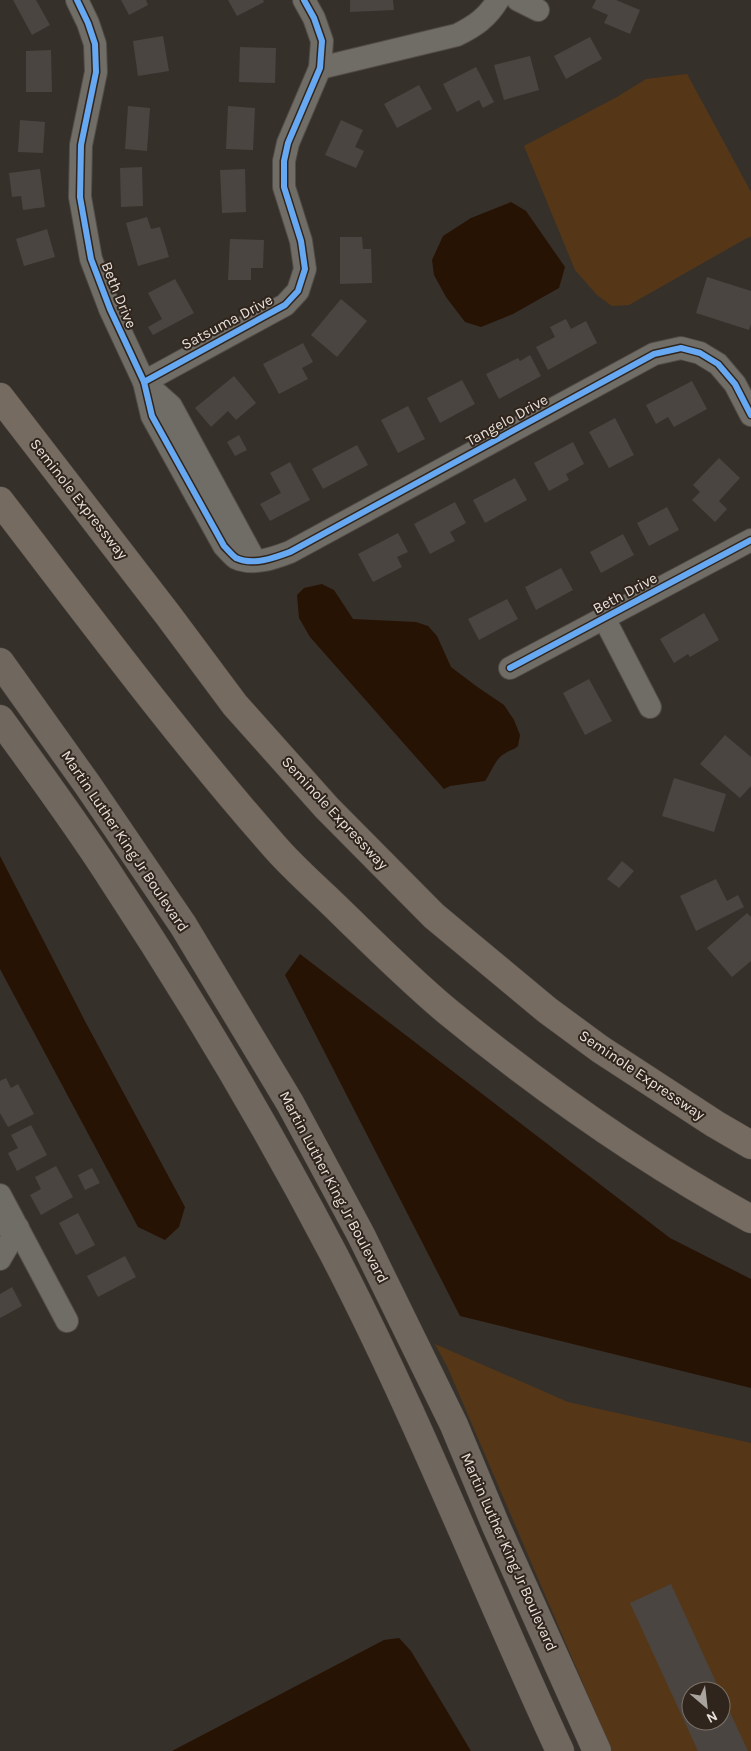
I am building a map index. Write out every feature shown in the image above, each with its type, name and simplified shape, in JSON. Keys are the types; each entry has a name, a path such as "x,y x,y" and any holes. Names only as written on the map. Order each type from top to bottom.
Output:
{"highway":[{"name":"Seminole Expressway","path":"0,397 168,614 235,705 327,808 434,916 547,1010 600,1049 715,1124 751,1145"},
{"path":"0,501 197,755 277,850 373,943 446,1010 526,1073 609,1133 751,1219"}],"main road":[{"name":"Martin Luther King Jr Boulevard","path":"0,662 87,784 183,925 290,1103 361,1234 454,1425 496,1526 597,1751"},
{"name":"Martin Luther King Jr Boulevard","path":"0,719 111,877 187,995 278,1150 333,1252 408,1406 560,1751"},
{"path":"466,1538 496,1526"}],"street":[{"name":"Beth Drive","path":"77,0 95,44 96,72 81,144 80,197 91,259 110,309 144,382 152,416 224,546 236,558 255,562"},
{"name":"Satsuma Drive","path":"144,382 285,305 298,291 305,269 301,240 284,187 284,161 288,143 320,68 322,41 314,18 304,0"},
{"path":"320,68 457,35 476,25 492,10 498,0"},
{"name":"Tangelo Drive","path":"255,562 268,560 290,552 654,354 681,348 700,354 718,364 735,384 751,415"},
{"name":"Beth Drive","path":"510,668 751,540"},
{"path":"604,618 650,707"},
{"path":"0,1195 9,1227 67,1321"},
{"path":"0,1259 9,1227"}],"shaded area":[{"path":"687,74 751,192 751,237 629,305 612,306 597,295 575,270 524,146 617,97 646,79"},
{"path":"511,202 526,211 565,267 559,288 513,314 481,327 465,322 446,297 434,275 432,260 443,236 471,218"},
{"path":"322,584 334,590 353,619 416,622 428,626 437,636 451,667 504,705 514,720 520,735 518,746 501,756 485,781 450,786 444,789 310,637 299,618 297,595 304,588"},
{"path":"0,856 86,1023 185,1207 179,1227 165,1240 138,1227 0,969"},
{"path":"300,954 670,1238 751,1279 751,1388 460,1316 285,975"},
{"path":"435,1344 568,1402 751,1443 751,1751 612,1751 447,1366"},
{"path":"399,1638 411,1651 471,1751 172,1751 384,1640"}],"building":[{"path":"13,0 36,0 50,25 32,35"},
{"path":"121,0 146,0 148,5 129,15"},
{"path":"228,0 263,0 264,2 237,16"},
{"path":"350,0 393,0 394,10 350,12"},
{"path":"596,0 616,0 640,10 630,34 604,23 608,15 592,8"},
{"path":"163,36 169,71 138,76 133,41"},
{"path":"590,37 602,59 566,79 554,56"},
{"path":"240,47 276,48 275,83 239,82"},
{"path":"51,50 52,92 26,92 26,51"},
{"path":"530,56 539,90 504,100 494,65"},
{"path":"476,67 494,102 483,108 479,100 457,112 443,84"},
{"path":"419,85 432,109 397,128 384,104"},
{"path":"128,106 150,108 147,151 125,149"},
{"path":"228,106 255,108 253,150 226,149"},
{"path":"20,120 45,122 43,153 18,152"},
{"path":"341,120 363,130 355,147 364,151 356,168 325,155"},
{"path":"142,167 143,206 121,207 120,168"},
{"path":"40,169 45,207 23,210 21,196 12,197 9,173"},
{"path":"245,169 246,212 222,213 220,170"},
{"path":"147,217 151,229 160,227 169,257 138,266 126,223"},
{"path":"47,229 55,257 24,266 16,239"},
{"path":"340,237 362,237 363,249 371,249 372,283 340,284"},
{"path":"230,239 264,240 263,268 251,268 251,280 228,280"},
{"path":"707,277 751,291 751,324 749,330 696,313"},
{"path":"175,279 194,313 153,335 148,327 162,319 148,293"},
{"path":"341,299 367,321 337,357 311,335"},
{"path":"566,319 571,329 586,321 597,343 548,370 536,347 555,337 550,327"},
{"path":"303,343 313,362 302,368 308,379 279,394 263,364"},
{"path":"530,355 541,376 499,399 486,374 518,358 520,361"},
{"path":"234,376 256,403 236,420 228,411 211,427 195,408"},
{"path":"462,380 475,404 440,423 427,398"},
{"path":"692,381 707,409 674,427 668,417 656,424 646,405"},
{"path":"408,406 425,439 398,453 381,420"},
{"path":"615,418 634,455 609,468 589,432"},
{"path":"239,435 247,450 235,456 227,442"},
{"path":"573,442 584,464 566,474 569,480 549,491 534,463"},
{"path":"357,445 368,465 323,489 312,469"},
{"path":"719,458 740,478 719,501 727,509 715,522 692,500 700,492 693,485"},
{"path":"290,462 310,500 270,521 260,504 281,493 270,473"},
{"path":"515,478 527,500 485,523 473,500"},
{"path":"455,502 466,523 450,532 455,541 430,554 414,524"},
{"path":"667,507 679,530 649,546 637,523"},
{"path":"398,533 408,552 397,557 402,567 373,582 358,554"},
{"path":"623,534 634,555 601,573 590,552"},
{"path":"561,568 573,590 536,610 525,587"},
{"path":"507,599 518,619 479,640 468,619"},
{"path":"704,613 719,640 690,657 688,654 674,663 660,639"},
{"path":"589,679 612,721 585,735 563,693"},
{"path":"725,735 751,757 751,786 740,798 700,764"},
{"path":"674,778 726,794 714,832 662,816"},
{"path":"622,861 634,871 619,888 607,879"},
{"path":"716,879 727,901 738,895 744,907 696,931 680,896"},
{"path":"747,913 751,917 751,961 732,977 707,948"},
{"path":"6,1078 11,1088 18,1084 34,1114 8,1127 0,1113 0,1081"},
{"path":"31,1125 47,1155 17,1171 8,1153 18,1148 11,1135"},
{"path":"56,1166 73,1197 41,1215 30,1195 41,1189 35,1177"},
{"path":"92,1168 100,1183 85,1190 78,1175"},
{"path":"78,1213 95,1245 76,1255 59,1223"},
{"path":"125,1256 136,1277 98,1297 87,1276"},
{"path":"12,1287 22,1306 0,1318 0,1294"},
{"path":"671,1584 715,1681 681,1681 681,1714 630,1603"},
{"path":"731,1714 748,1751 698,1751 689,1731 731,1731"}],"cycle path":[{"path":"77,0 95,44 96,72 81,145 80,197 91,259 110,309 144,382 152,416 224,546 236,558 256,561 270,559 290,552 654,354 681,348 700,353 718,364 735,384 751,415"},
{"path":"144,382 285,305 298,291 305,269 301,241 284,187 284,161 288,143 320,68 322,41 314,18 304,0"},
{"path":"510,668 751,540"}]}
